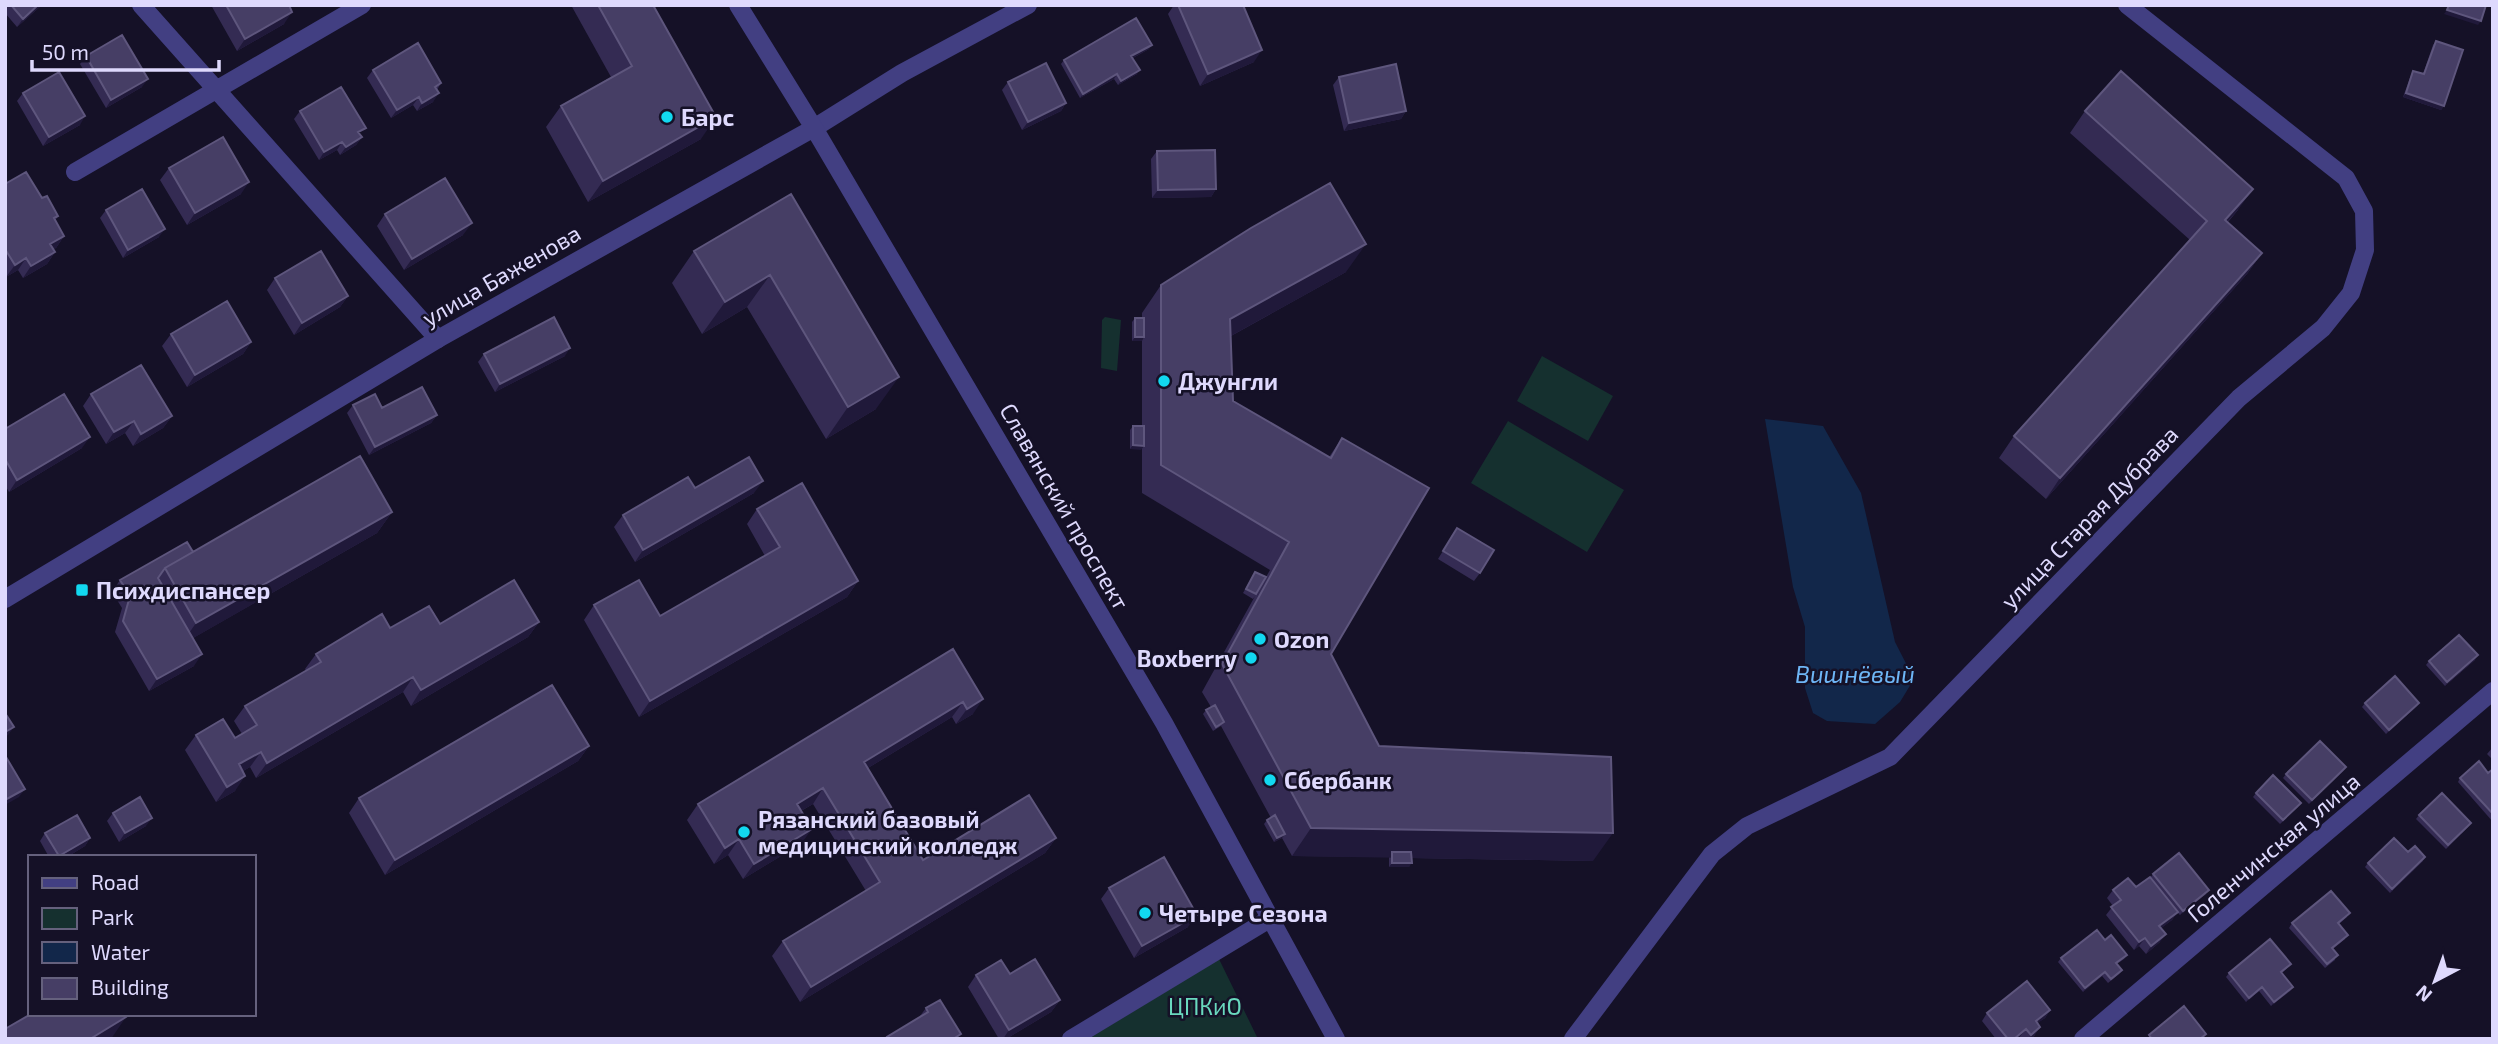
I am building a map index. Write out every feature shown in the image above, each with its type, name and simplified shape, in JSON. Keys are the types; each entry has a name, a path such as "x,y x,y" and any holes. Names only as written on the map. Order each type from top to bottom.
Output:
{"street":[{"path":"141,5 438,339"},
{"path":"75,172 362,5"},
{"name":"Славянский проспект","path":"738,5 814,128 1164,723 1336,1039"},
{"name":"улица Баженова","path":"5,599 438,339 1028,5"},
{"name":"улица Старая Дубрава","path":"1573,1039 1712,854 1747,826 1890,757 2239,398 2323,328 2351,293 2365,250 2364,211 2346,178 2127,5"},
{"name":"Голенчинская улица","path":"2083,1039 2493,691"},
{"path":"1071,1039 1271,918"}],"green space":[{"path":"1105,317 1121,320 1117,371 1101,368 1102,320"},
{"path":"1542,356 1613,396 1588,441 1517,401"},
{"path":"1508,421 1624,490 1587,552 1471,483"},
{"name":"ЦПКиО","path":"1219,959 1258,1039 1088,1039"}],"water":[{"name":"Вишнёвый","path":"1765,419 1823,426 1861,493 1895,642 1914,679 1900,702 1875,724 1827,721 1813,713 1805,688 1805,627 1793,587"}],"building":[{"path":"11,5 38,5 23,19"},
{"path":"226,5 289,5 292,12 245,39"},
{"path":"598,5 653,5 716,117 603,181 561,106 632,66"},
{"path":"1178,5 1243,5 1262,50 1208,74"},
{"path":"2449,5 2486,5 2481,21 2447,10"},
{"path":"1136,18 1152,45 1131,56 1140,70 1121,81 1117,74 1083,94 1064,60"},
{"path":"122,35 148,79 111,100 86,56"},
{"path":"2436,41 2463,50 2444,106 2406,93 2413,71 2424,74"},
{"path":"418,43 441,83 435,87 439,93 422,103 419,97 397,110 373,70"},
{"path":"1046,63 1066,103 1028,122 1008,82"},
{"path":"1396,64 1406,111 1349,123 1339,77"},
{"path":"2121,71 2253,189 2225,220 2262,253 2060,478 2014,436 2207,221 2085,111"},
{"path":"59,72 85,116 49,137 23,93"},
{"path":"341,87 366,128 358,132 362,137 346,147 342,142 324,152 300,111"},
{"path":"223,137 249,182 195,213 169,168"},
{"path":"1215,150 1216,189 1158,190 1157,151"},
{"path":"26,172 42,198 47,196 58,216 54,218 64,236 50,244 55,252 31,266 26,258 15,265 5,249 5,184"},
{"path":"445,178 472,223 412,259 385,214"},
{"path":"1330,183 1366,244 1230,319 1233,401 1331,458 1342,438 1429,488 1331,654 1379,746 1611,757 1613,833 1311,828 1222,664 1289,542 1161,465 1161,285 1251,228"},
{"path":"142,189 165,229 128,250 106,210"},
{"path":"791,194 899,377 848,407 770,275 725,302 694,251"},
{"path":"321,251 348,296 302,323 275,278"},
{"path":"227,301 251,342 195,375 171,334"},
{"path":"554,317 570,348 500,384 484,354"},
{"path":"1135,318 1144,318 1144,337 1135,337"},
{"path":"141,365 172,416 141,434 134,421 114,432 91,394"},
{"path":"422,387 437,415 375,447 353,405 375,394 382,408"},
{"path":"64,394 90,437 17,480 5,459 5,429"},
{"path":"1133,426 1144,426 1144,446 1133,445"},
{"path":"360,456 392,512 196,623 165,568"},
{"path":"749,457 763,481 643,550 623,515 688,477 695,488"},
{"path":"802,483 858,581 650,701 594,605 639,580 660,616 780,547 757,509"},
{"path":"1457,528 1494,550 1480,573 1443,551"},
{"path":"187,542 193,552 165,568 158,578 202,654 157,679 123,621 130,596 120,580"},
{"path":"1255,572 1266,577 1256,594 1246,589"},
{"path":"514,580 539,622 421,690 413,677 267,763 261,752 239,764 245,776 227,787 196,735 223,719 235,738 257,725 245,706 321,662 316,654 382,614 390,628 429,606 440,624"},
{"path":"2459,635 2478,655 2447,682 2429,661"},
{"name":"Рязанский базовый медицинский колледж","path":"953,649 983,699 967,709 963,702 864,762 923,860 1029,795 1056,838 811,987 783,941 880,882 823,788 797,804 812,829 754,864 739,839 725,848 698,804"},
{"path":"2395,676 2419,703 2389,730 2365,703"},
{"path":"552,685 589,746 395,860 359,798"},
{"path":"1215,705 1224,722 1216,727 1206,710"},
{"path":"5,713 14,727 5,732"},
{"path":"2320,741 2346,767 2312,800 2286,774"},
{"path":"5,758 25,789 5,800"},
{"path":"2479,761 2488,773 2493,769 2493,814 2460,778"},
{"path":"2273,775 2301,803 2283,820 2256,793"},
{"path":"2442,793 2471,823 2448,845 2419,815"},
{"path":"140,797 152,818 125,833 113,813"},
{"path":"77,815 90,838 58,855 45,833"},
{"path":"1275,815 1285,834 1277,838 1267,820"},
{"path":"2394,838 2408,852 2415,846 2425,857 2392,889 2368,863"},
{"path":"1392,852 1411,852 1412,863 1392,863"},
{"path":"2179,853 2209,890 2183,911 2153,874"},
{"name":"Четыре Сезона","path":"1164,857 1197,915 1142,946 1109,888"},
{"path":"2150,877 2178,912 2159,926 2166,934 2151,946 2145,938 2139,942 2111,907 2121,900 2113,890 2128,878 2136,887"},
{"path":"2331,891 2350,913 2338,923 2348,935 2332,948 2338,955 2327,964 2292,923"},
{"path":"2097,930 2105,940 2111,935 2127,955 2116,963 2122,970 2111,979 2105,972 2085,988 2061,958"},
{"path":"2270,939 2291,964 2281,972 2293,987 2274,1002 2262,987 2249,998 2229,973"},
{"path":"1035,959 1060,1000 1009,1030 976,975 1001,960 1010,974"},
{"path":"2027,981 2050,1010 2036,1021 2040,1027 2031,1035 2026,1029 2014,1039 2008,1039 1987,1013"},
{"path":"940,1000 961,1034 953,1039 888,1039 887,1037 928,1012 926,1008"},
{"path":"2184,1006 2206,1034 2200,1039 2152,1039 2149,1035"},
{"path":"28,1016 126,1017 90,1039 5,1039 5,1029"}],"place":[{"name":"Барс","path":"667,117"},
{"name":"Джунгли","path":"1164,381"},
{"name":"Психдиспансер","path":"82,590"},
{"name":"Ozon","path":"1260,639"},
{"name":"Boxberry","path":"1251,658"},
{"name":"Сбербанк","path":"1270,780"},
{"name":"Рязанский базовый медицинский колледж","path":"744,832"},
{"name":"Четыре Сезона","path":"1145,913"}]}
